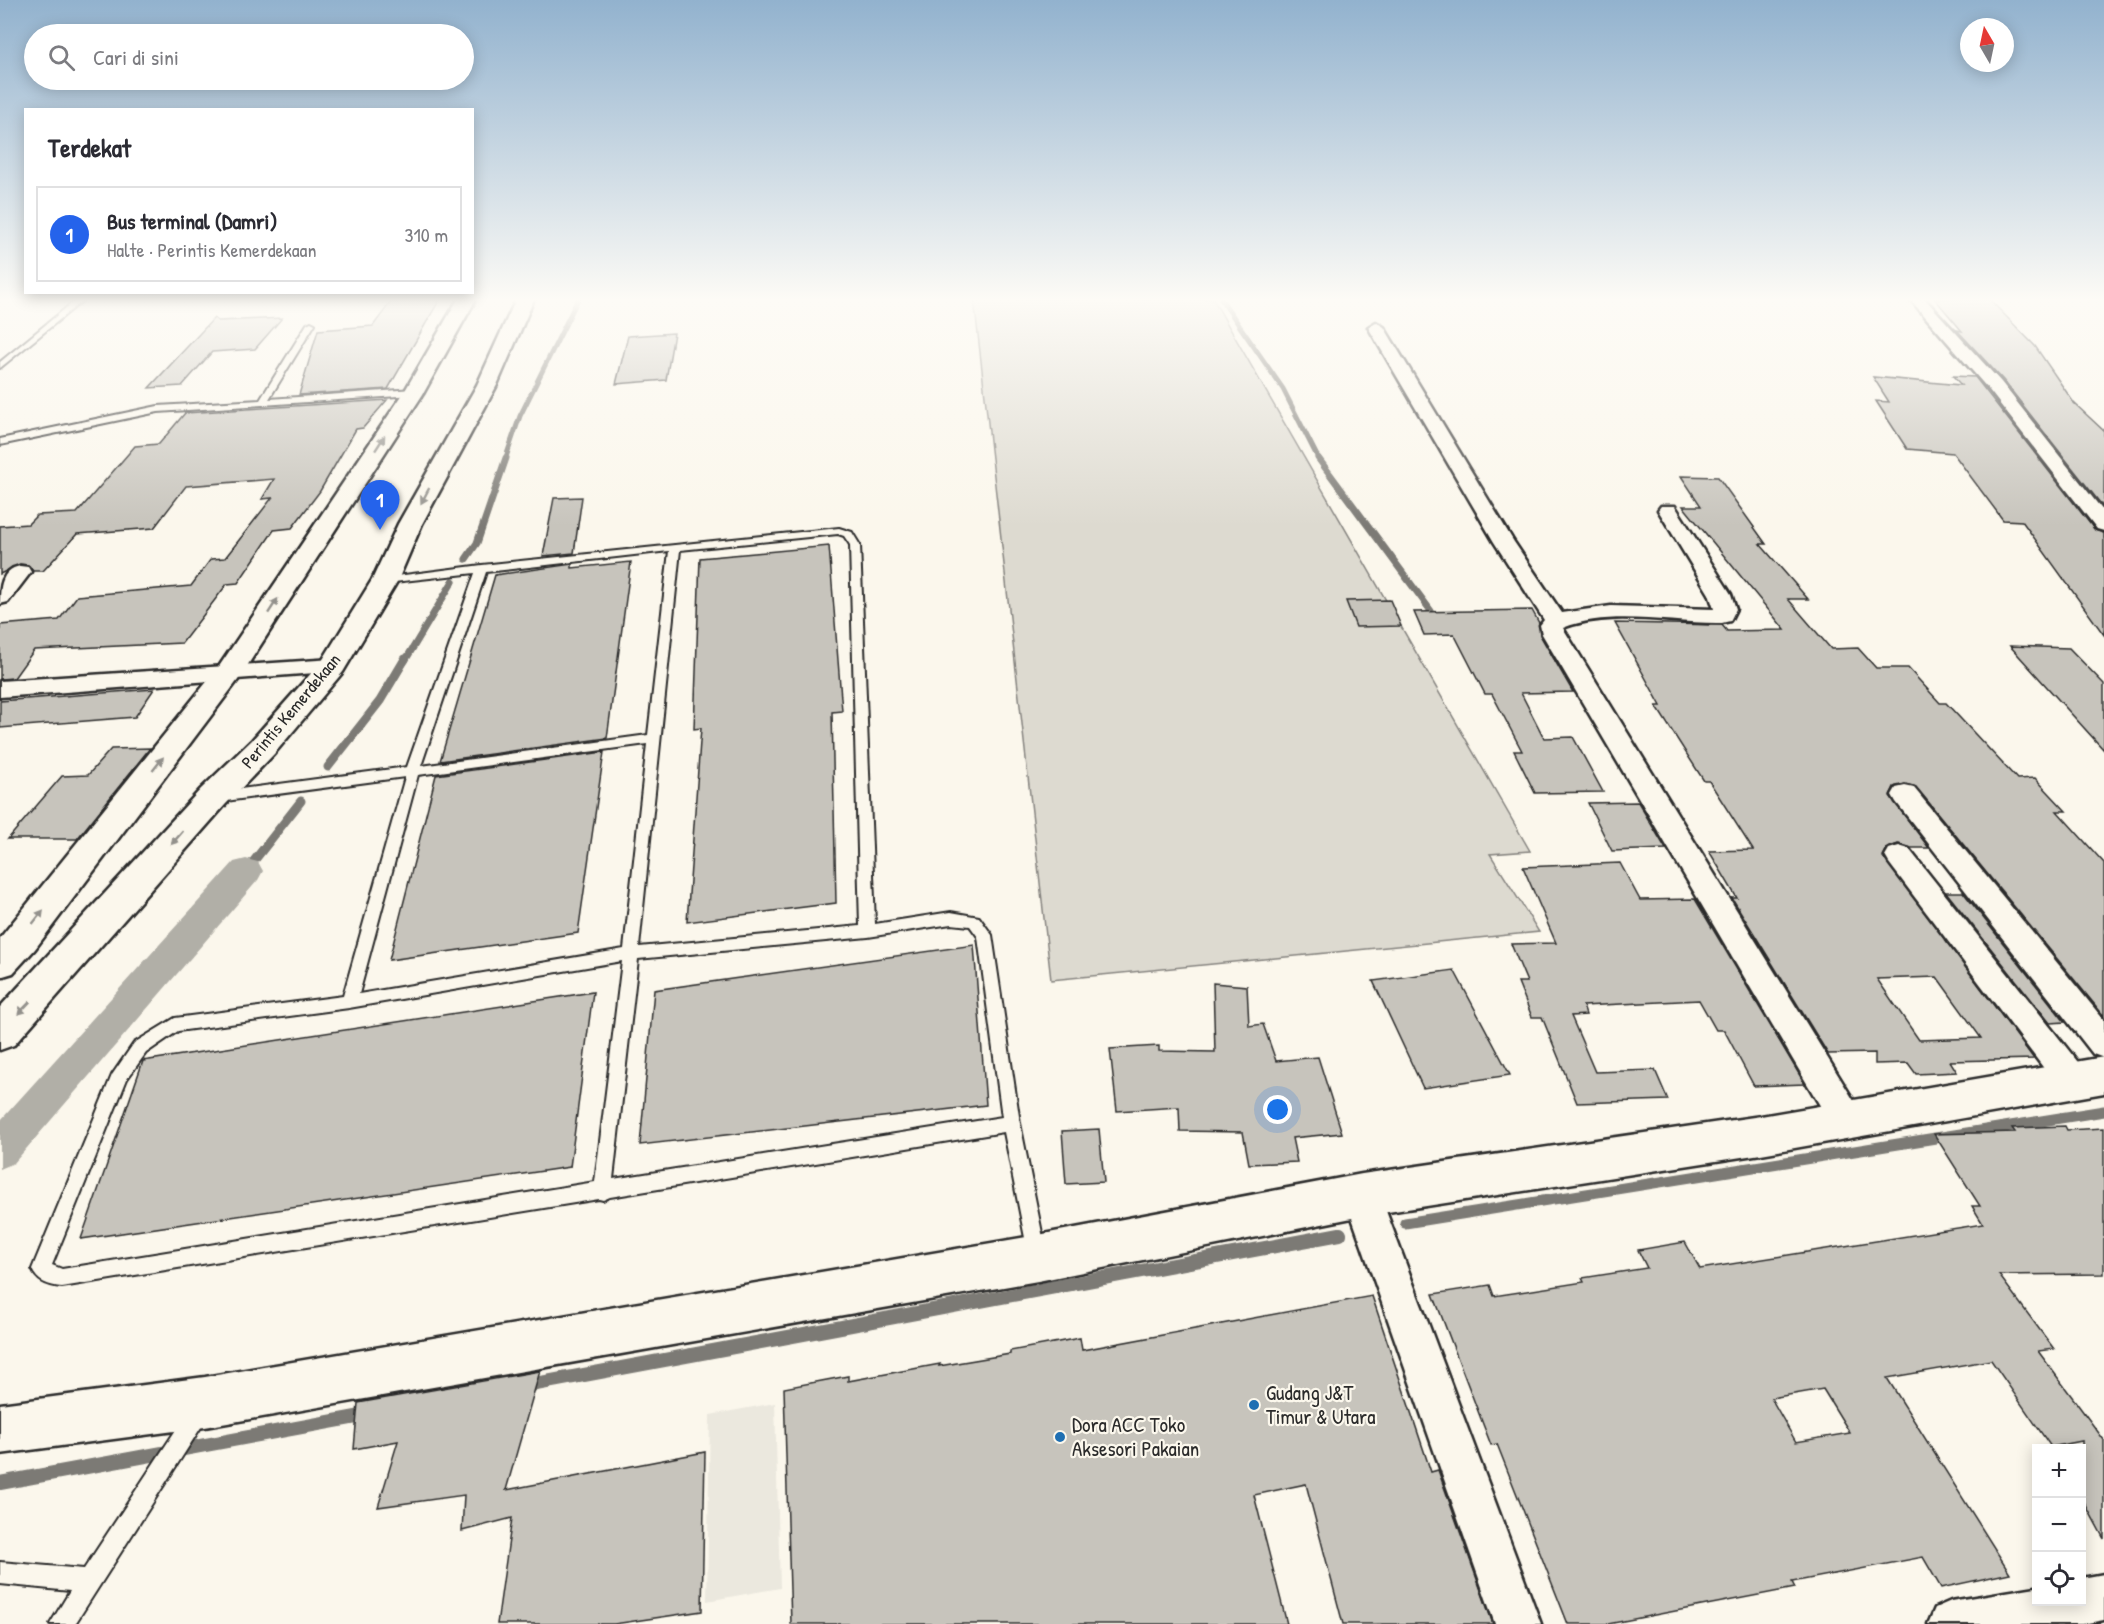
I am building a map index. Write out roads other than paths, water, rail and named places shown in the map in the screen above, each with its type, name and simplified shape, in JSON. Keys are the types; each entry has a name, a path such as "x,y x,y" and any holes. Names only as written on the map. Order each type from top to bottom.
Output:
{"main road":[{"path":"0,962 21,939 228,674 424,375"},
{"name":"Perintis Kemerdekaan","path":"0,1033 94,932 213,797 263,747 333,666 385,580 410,524 492,375"},
{"path":"0,1429 206,1402 1038,1258 1362,1195 1847,1120 2088,1078"}],"street":[{"path":"1404,375 1498,533 1557,622"},
{"path":"1985,375 2104,525"},
{"path":"1668,510 1720,594 1725,609 1722,616 1634,613 1583,616 1551,625 1553,634 1847,1120"},
{"path":"0,597 20,572"},
{"path":"0,689 333,666"},
{"path":"1905,795 2104,1044"},
{"path":"1899,856 2088,1078"},
{"path":"1362,1195 1518,1624"},
{"path":"2086,1600 2104,1597"},
{"path":"1951,1624 2053,1606"}],"lane":[{"path":"263,401 279,375"},
{"path":"0,442 158,409 414,392"},
{"path":"385,580 675,547 839,531 848,534 855,545 867,931"},
{"path":"603,1192 675,547"},
{"path":"349,1002 413,770 482,568"},
{"path":"213,797 653,739"},
{"path":"1011,1123 603,1192 62,1278 52,1277 41,1269 120,1075 140,1048 175,1025 349,1002 631,954 867,931 951,918 974,921 985,935 1011,1123 1038,1258"},
{"path":"62,1624 206,1402"},
{"path":"0,1574 90,1581"}],"waterway":[{"path":"505,460 520,416 540,375"},
{"path":"1273,375 1283,389 1319,460"},
{"path":"466,559 477,543 506,458"},
{"path":"1318,458 1431,611"},
{"path":"405,661 453,581"},
{"path":"328,767 380,701 405,659"},
{"path":"246,871 301,801"},
{"path":"0,1150 246,871"},
{"path":"1405,1223 2104,1111"},
{"path":"525,1386 1340,1234"},
{"path":"0,1483 367,1415"}],"place":[{"name":"Bus terminal (Damri)","path":"380,530"},
{"name":"Gudang J&T Timur & Utara","path":"1254,1405"},
{"name":"Dora ACC Toko Aksesori Pakaian","path":"1060,1437"}]}
